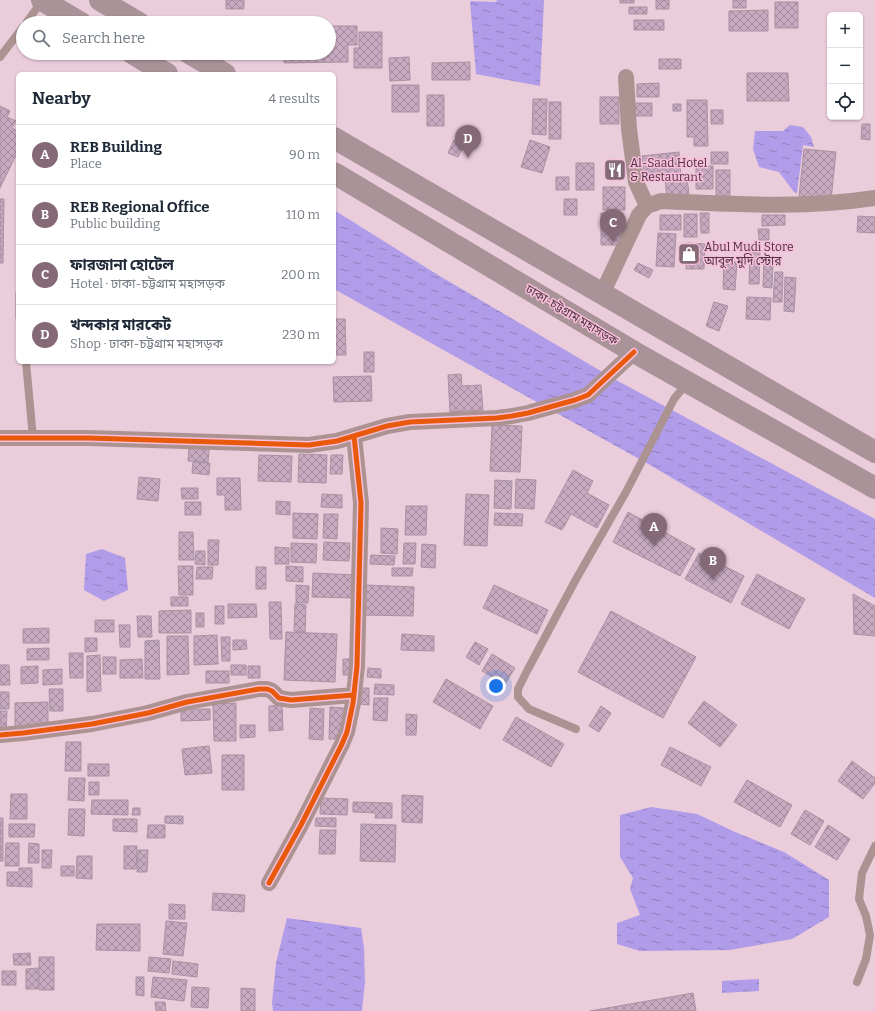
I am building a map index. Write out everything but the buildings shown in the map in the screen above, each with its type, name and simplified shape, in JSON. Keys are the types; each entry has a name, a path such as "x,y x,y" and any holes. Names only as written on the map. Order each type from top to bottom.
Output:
{"highway":[{"path":"43,0 69,16"},
{"path":"100,0 127,16"},
{"path":"144,60 164,72"},
{"path":"201,60 222,72"},
{"path":"336,139 875,452"},
{"name":"ঢাকা-চট্টগ্রাম মহাসড়ক","path":"336,174 639,355 875,488"},
{"path":"639,355 661,328"}],"street":[{"path":"626,77 629,130 636,182 647,206"},
{"path":"602,294 639,216 647,206 661,201 759,205 835,203 875,198"},
{"path":"0,438 88,438 309,445 337,441 387,426 410,422 497,418 528,413 588,395 639,355"},
{"path":"269,883 301,825 347,732 354,695 357,666 361,509 354,436"},
{"path":"0,735 92,724 148,713 187,702 259,689 267,689 272,691 279,698 291,700 354,695"}],"lane":[{"path":"31,16 43,0"},
{"path":"0,58 16,36"},
{"path":"26,364 33,438"},
{"path":"576,729 529,708 518,697 518,688 626,492 674,399 688,382"},
{"path":"857,982 866,960 870,935 866,916 859,899 862,874 875,846"}],"water":[{"path":"497,0 544,0 540,86 476,74 470,1 496,2"},
{"path":"790,125 803,127 811,137 814,147 803,145 797,193 794,192 779,172 759,167 753,149 755,131 783,131"},
{"path":"336,211 438,275 616,380 875,519 875,598 650,465 336,290"},
{"path":"102,549 125,558 128,590 104,601 84,590 86,554"},
{"path":"651,807 697,814 735,832 784,852 829,880 829,917 792,939 730,950 640,951 617,944 617,923 640,915 630,889 633,878 620,857 620,815"},
{"path":"287,918 361,928 364,948 365,982 362,1011 273,1011 272,1003 276,963"},
{"path":"759,979 759,991 722,993 722,981"}],"cycle path":[{"path":"0,438 88,438 309,445 337,441 387,426 410,422 497,418 528,413 575,400 588,395 634,352"},
{"path":"269,883 301,825 342,744 347,732 353,703 357,666 361,503 354,436"},
{"path":"0,735 92,724 148,713 187,702 259,689 267,689 272,691 279,698 291,700 354,695"}],"place":[{"name":"খন্দকার মারকেট","path":"468,158"},
{"name":"Al-Saad Hotel & Restaurant","path":"615,170"},
{"name":"ফারজানা হোটেল","path":"613,242"},
{"name":"Abul Mudi Store আবুল মুদি স্টোর","path":"689,254"},
{"name":"REB Building","path":"654,546"},
{"name":"REB Regional Office","path":"713,580"}]}
